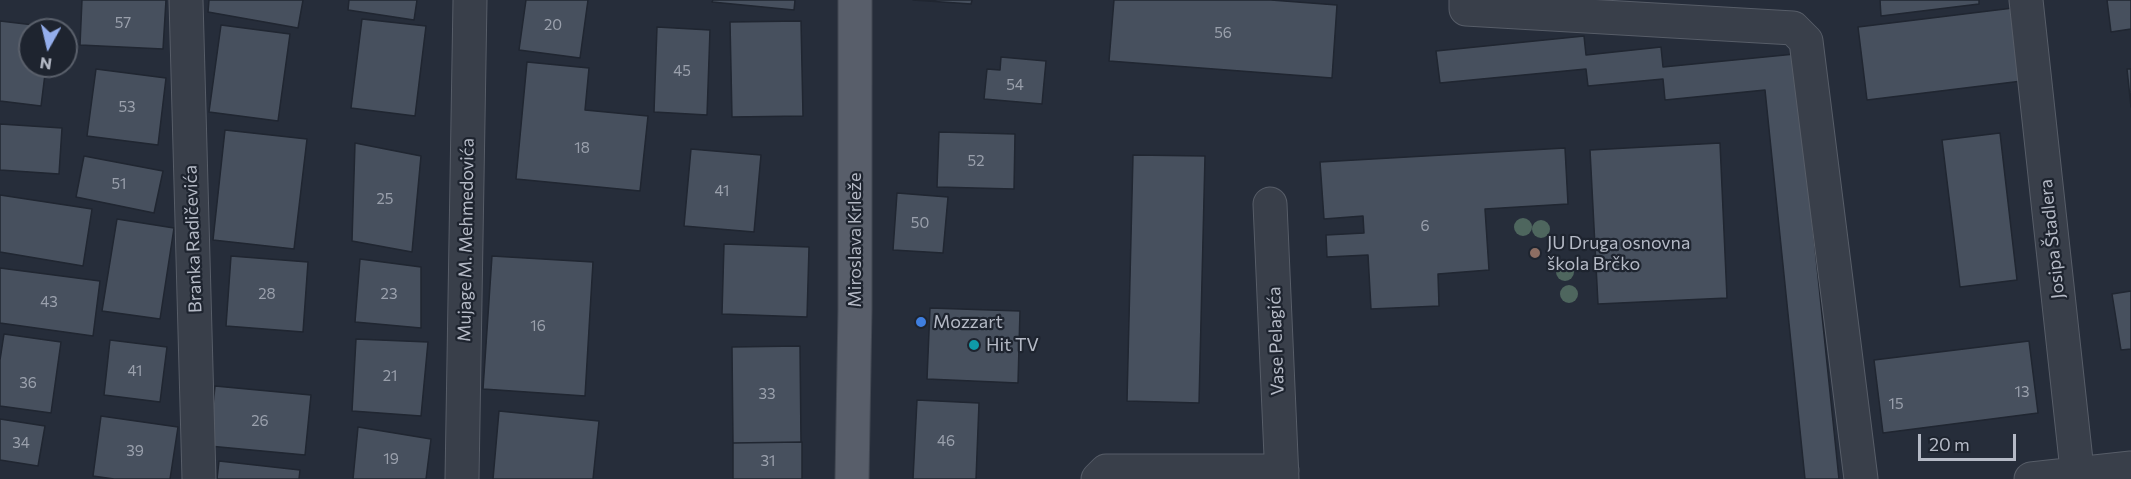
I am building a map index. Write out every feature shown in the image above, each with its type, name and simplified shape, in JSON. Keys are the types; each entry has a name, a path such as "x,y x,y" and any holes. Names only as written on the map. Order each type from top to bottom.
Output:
{"main road":[{"name":"Miroslava Krleže","path":"852,479 855,309 855,0"}],"street":[{"name":"Branka Radičevića","path":"186,0 199,479"},
{"name":"Mujage M. Mehmedovića","path":"462,479 470,0"},
{"path":"1466,0 1466,9 1793,28 1806,41 1861,479"},
{"name":"Josipa Štadlera","path":"2026,0 2078,477"},
{"name":"Vase Pelagića","path":"1270,204 1282,475"},
{"path":"2031,479 2078,477 2131,468"},
{"path":"1098,479 1106,471 1282,475"}],"building":[{"path":"82,0 166,0 163,49 80,45"},
{"path":"209,0 303,0 298,28 208,12"},
{"path":"349,0 417,0 414,20 348,10"},
{"path":"526,0 588,0 580,58 519,50"},
{"path":"713,0 795,0 794,10 712,2"},
{"path":"913,0 972,0 971,4"},
{"path":"1114,0 1271,0 1337,5 1332,78 1109,61"},
{"path":"1880,0 1979,0 1979,4 1881,16"},
{"path":"2107,0 2131,0 2131,29 2111,32"},
{"path":"2013,8 2022,81 1867,100 1858,27"},
{"path":"362,19 426,26 415,116 351,108"},
{"path":"0,21 18,23 18,78 44,78 41,106 0,101"},
{"path":"801,21 803,116 732,117 730,22"},
{"path":"221,25 290,34 278,121 209,112"},
{"path":"657,27 710,30 707,115 654,112"},
{"path":"1584,36 1586,55 1661,47 1663,67 1795,54 1839,479 1805,479 1765,90 1665,100 1663,79 1588,86 1586,69 1440,83 1436,51"},
{"path":"1001,57 1046,61 1042,104 984,99 987,69 1000,70"},
{"path":"527,62 589,68 585,110 648,116 640,191 516,179"},
{"path":"96,69 166,78 158,145 87,136"},
{"path":"2127,69 2131,69 2131,107"},
{"path":"0,124 62,128 59,174 0,170"},
{"path":"225,130 307,139 294,249 213,240"},
{"path":"939,132 1015,134 1014,189 937,187"},
{"path":"2000,133 2017,280 1960,287 1942,140"},
{"path":"355,143 421,156 412,252 352,241"},
{"path":"1720,143 1727,298 1598,304 1590,150"},
{"path":"1565,148 1568,204 1485,209 1489,270 1438,274 1439,306 1371,309 1368,255 1327,257 1326,235 1364,233 1363,216 1324,219 1320,162"},
{"path":"691,149 761,155 754,232 684,226"},
{"path":"1133,155 1205,156 1199,403 1127,401"},
{"path":"84,156 163,171 154,213 76,197"},
{"path":"897,193 948,197 943,253 893,250"},
{"path":"0,195 92,209 83,266 0,252"},
{"path":"117,219 174,228 160,319 102,311"},
{"path":"724,244 809,247 807,317 722,314"},
{"path":"231,256 308,262 303,332 226,326"},
{"path":"492,256 593,262 585,396 483,389"},
{"path":"360,259 421,267 421,328 355,322"},
{"path":"0,268 100,281 93,336 0,323"},
{"path":"2131,291 2131,349 2121,350 2112,294"},
{"name":"Hit TV","path":"930,308 1020,311 1018,383 927,379"},
{"path":"4,334 61,342 51,413 0,406 0,360"},
{"path":"356,339 428,342 421,416 352,411"},
{"path":"110,340 167,347 160,402 104,395"},
{"path":"2029,341 2038,413 1883,433 1874,360"},
{"path":"800,346 801,442 733,443 732,347"},
{"path":"215,386 311,395 305,455 209,446"},
{"path":"917,400 979,403 976,479 913,479"},
{"path":"499,411 599,421 593,479 493,479"},
{"path":"101,416 178,427 170,479 114,479 93,476"},
{"path":"0,419 45,426 38,466 0,460"},
{"path":"358,427 431,439 426,479 353,479"},
{"path":"802,442 802,479 733,479 733,443"},
{"path":"219,461 300,470 299,479 217,479"}],"place":[{"name":"JU Druga osnovna škola Brčko","path":"1535,253"},
{"name":"Mozzart","path":"921,322"},
{"name":"Hit TV","path":"974,345"}]}
